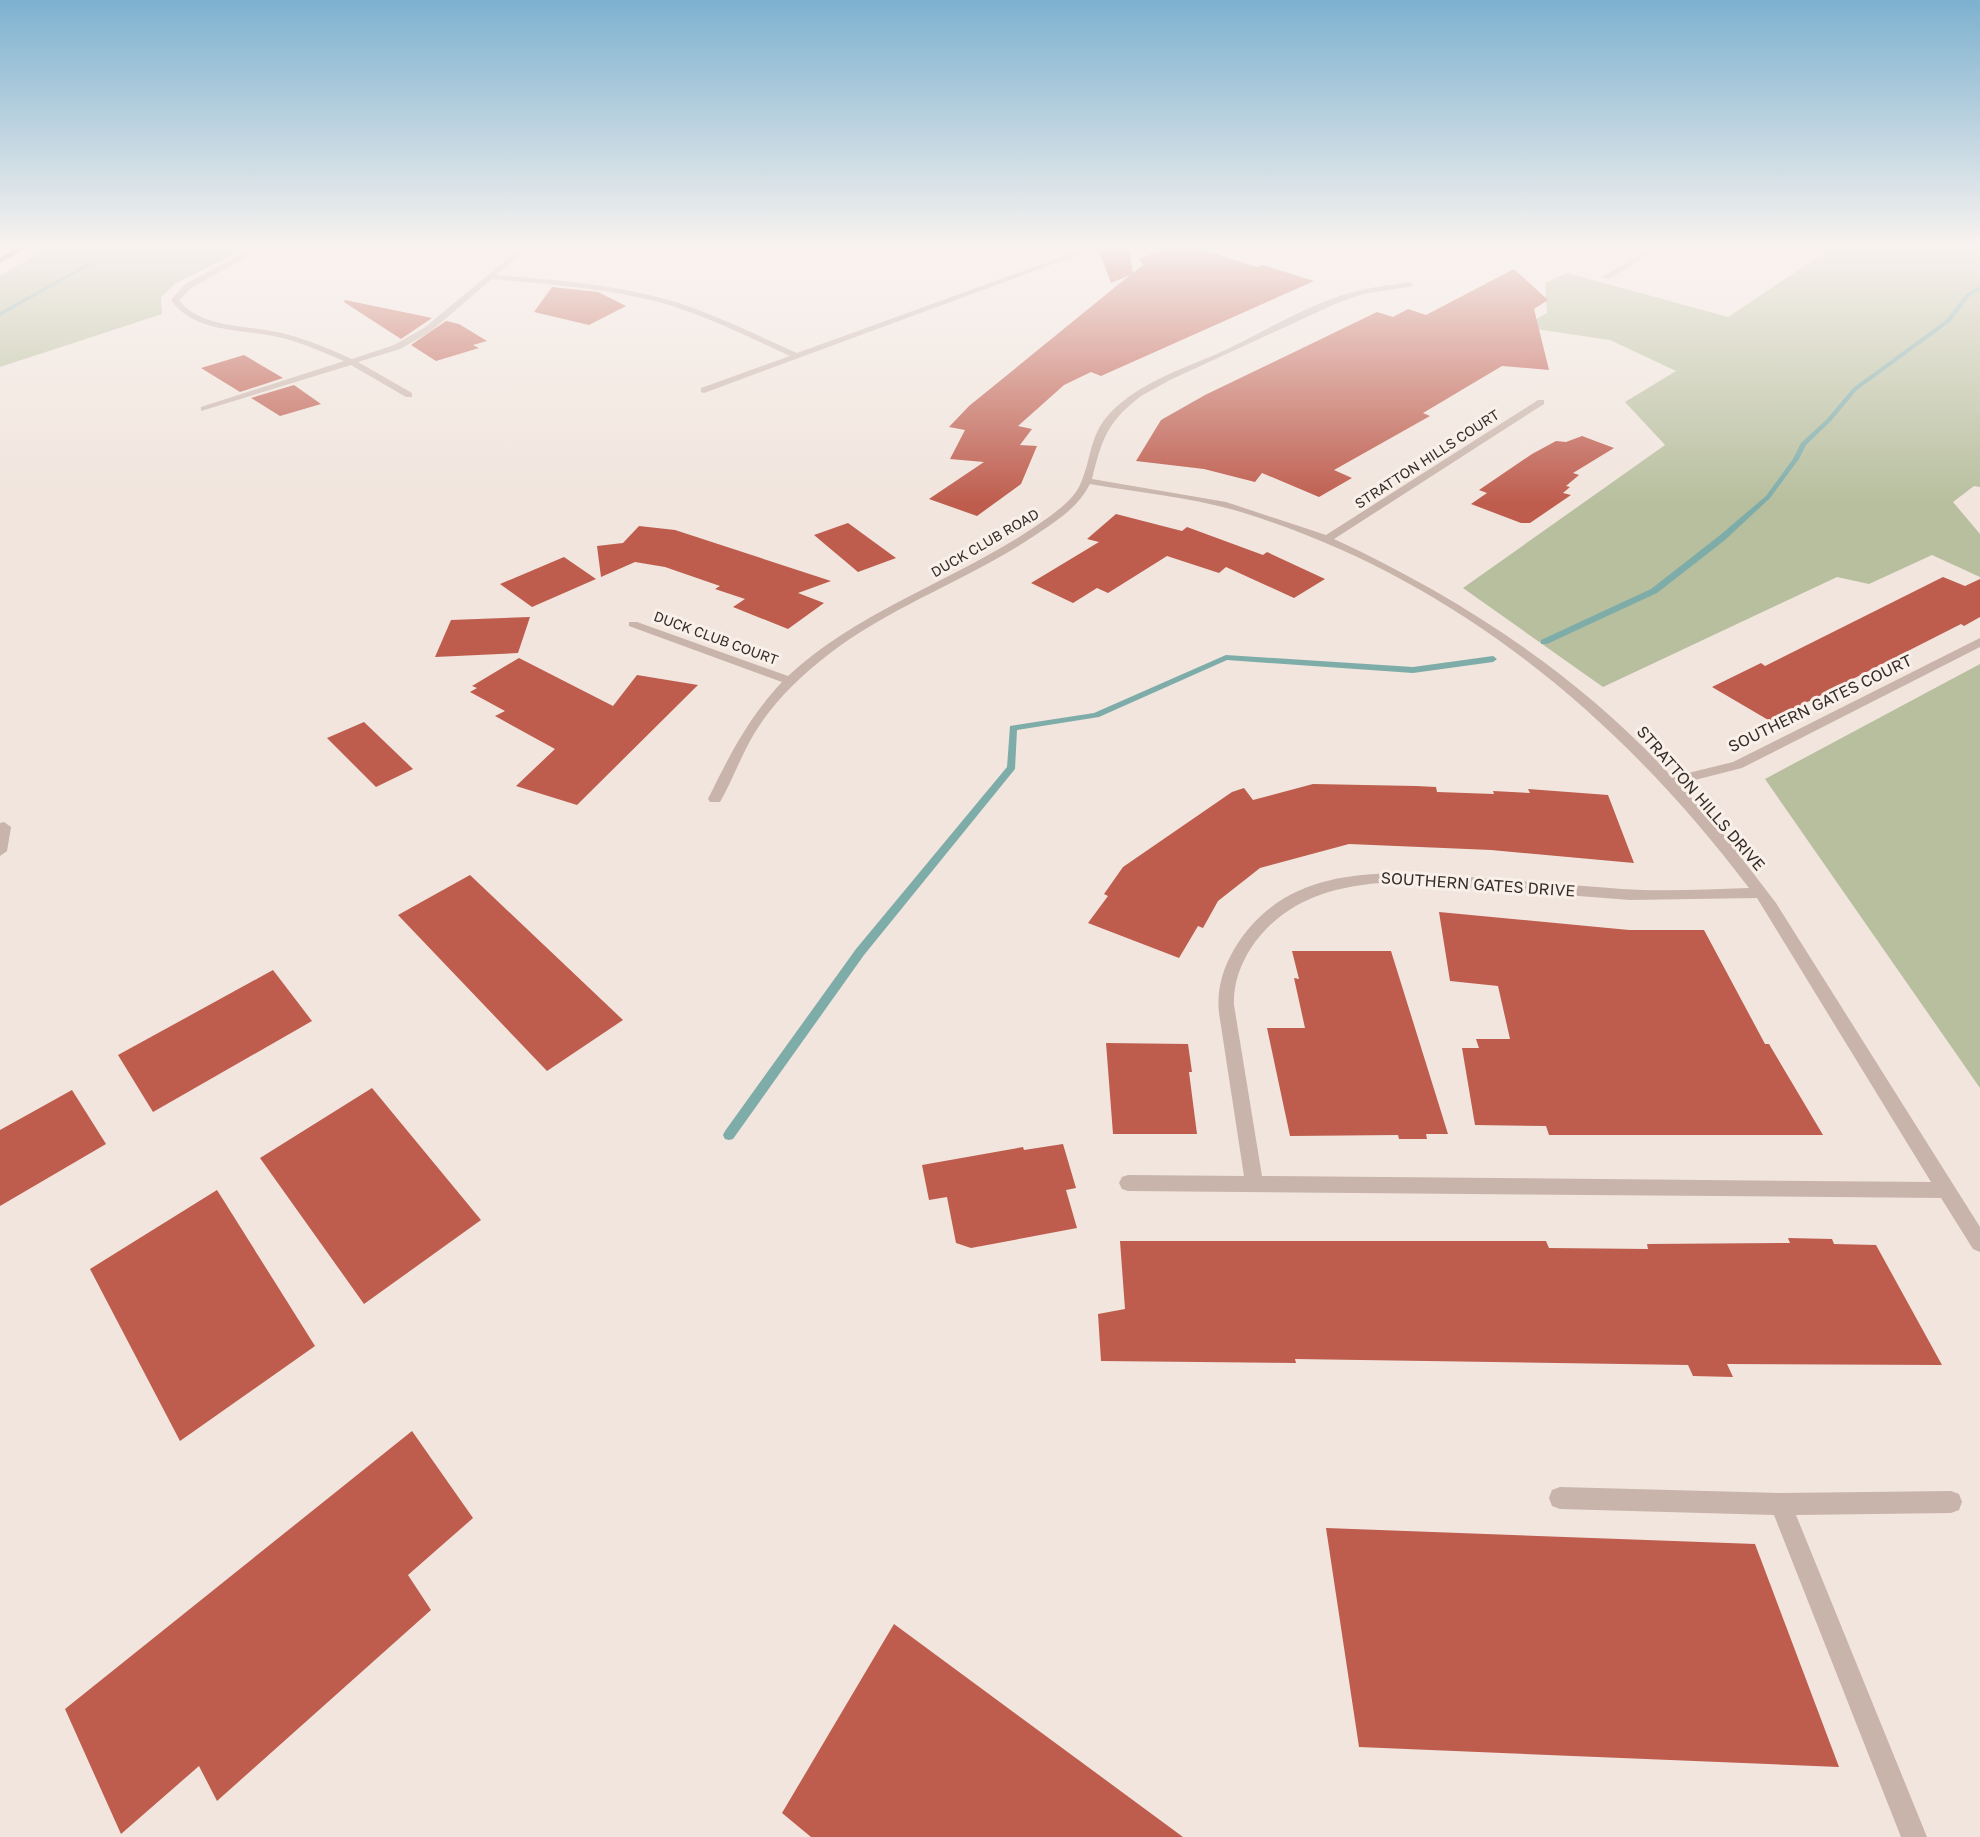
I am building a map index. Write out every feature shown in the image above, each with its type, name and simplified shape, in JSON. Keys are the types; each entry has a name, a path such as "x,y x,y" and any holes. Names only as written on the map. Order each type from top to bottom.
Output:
{"street":[{"path":"263,332 314,345 352,362 410,395"},
{"path":"204,409 397,347 424,332"},
{"path":"741,332 797,356"},
{"path":"704,390 864,332"},
{"name":"DUCK CLUB ROAD","path":"715,799 746,736 766,707 790,681 817,658 890,611 975,567 1042,527 1065,508 1087,481 1091,454 1103,427 1128,402 1144,391 1271,332"},
{"name":"STRATTON HILLS COURT","path":"1327,539 1541,402"},
{"name":"STRATTON HILLS DRIVE","path":"1087,481 1242,509 1327,539 1412,583 1505,639 1613,725 1669,782 1761,893 1980,1243"},
{"name":"DUCK CLUB COURT","path":"633,624 790,681"},
{"name":"SOUTHERN GATES COURT","path":"1669,782 1737,765 1980,642"},
{"path":"0,851 4,827"},
{"name":"SOUTHERN GATES DRIVE","path":"1254,1184 1226,997 1234,963 1248,938 1265,919 1284,904 1308,892 1366,877 1398,877 1630,895 1761,893"},
{"path":"1128,1183 1945,1190"},
{"path":"1560,1498 1781,1504 1951,1502"},
{"path":"1781,1504 1914,1837"}],"green space":[{"path":"0,332 108,332 0,367"},
{"path":"1554,332 1980,332 1980,487 1974,486 1953,502 1980,534 1980,577 1932,555 1869,584 1837,577 1603,687 1463,588 1665,445 1625,402 1676,371 1610,340"},
{"path":"1980,664 1980,1088 1765,779"}],"building":[{"path":"390,332 412,332 401,339"},
{"path":"430,332 472,332 487,341 473,345 479,348 436,361 411,345"},
{"path":"1060,332 1200,332 1101,376 1091,372 1064,385 1018,426 1032,429 1020,445 1037,446 1021,484 977,516 929,499 984,462 950,459 965,430 949,427 969,406"},
{"path":"1336,332 1540,332 1549,370 1502,366 1423,413 1430,416 1334,470 1352,478 1319,497 1262,473 1255,482 1204,469 1136,461 1161,420 1205,395"},
{"path":"244,355 283,378 240,392 201,368"},
{"path":"294,385 321,404 280,416 251,398"},
{"path":"1582,436 1614,448 1573,473 1579,475 1566,486 1570,487 1563,493 1571,495 1530,523 1521,523 1471,504 1487,493 1479,490 1532,454 1556,441 1566,442"},
{"path":"1116,514 1182,531 1187,527 1263,555 1267,552 1325,579 1294,598 1226,567 1219,573 1167,556 1108,593 1097,588 1073,603 1031,583 1099,542 1087,539"},
{"path":"848,523 896,558 858,572 814,535"},
{"path":"639,526 675,530 831,581 798,593 824,603 788,629 733,607 745,599 715,589 720,586 665,567 635,562 601,577 597,546 623,543"},
{"path":"564,557 596,579 532,607 500,584"},
{"path":"1943,577 1965,586 1980,579 1980,617 1964,626 1961,624 1770,721 1712,687 1761,663 1765,666"},
{"path":"530,617 518,653 435,657 451,620"},
{"path":"519,658 613,706 637,675 698,685 577,805 516,786 555,749 495,716 505,711 470,692 477,688 472,686"},
{"path":"364,722 413,769 376,787 327,738"},
{"path":"1313,784 1436,787 1437,792 1530,793 1528,789 1608,795 1634,863 1491,850 1349,844 1260,868 1218,901 1203,928 1198,926 1179,958 1088,923 1108,896 1104,894 1123,867 1232,792 1244,788 1253,800"},
{"path":"470,875 623,1020 547,1071 398,915"},
{"path":"1439,912 1629,930 1704,930 1765,1044 1769,1044 1823,1135 1549,1135 1546,1126 1475,1125 1462,1048 1479,1048 1476,1039 1510,1039 1498,986 1450,981"},
{"path":"1292,951 1391,951 1448,1134 1426,1134 1427,1139 1399,1139 1398,1135 1290,1136 1267,1028 1305,1028 1294,978 1299,979"},
{"path":"273,970 312,1021 153,1112 118,1055"},
{"path":"1106,1043 1188,1044 1197,1134 1113,1134"},
{"path":"372,1088 481,1220 364,1304 260,1158"},
{"path":"72,1090 106,1144 0,1206 0,1130"},
{"path":"1063,1144 1076,1188 1066,1190 1077,1228 971,1248 956,1243 947,1197 929,1200 922,1165 1023,1147 1024,1150"},
{"path":"217,1190 315,1346 180,1441 90,1269"},
{"path":"1788,1238 1832,1239 1834,1244 1876,1245 1942,1365 1727,1364 1733,1377 1693,1376 1688,1365 1295,1359 1296,1363 1101,1361 1098,1314 1125,1309 1120,1241 1546,1241 1549,1248 1648,1249 1647,1244 1790,1243"},
{"path":"412,1431 473,1518 408,1575 431,1610 217,1801 199,1766 121,1834 65,1709"},
{"path":"1326,1528 1755,1544 1839,1767 1359,1747"},
{"path":"894,1624 1183,1837 811,1837 782,1813"}],"waterway":[{"path":"1544,642 1654,591 1722,538 1768,497 1796,459 1803,444 1829,420 1855,389 1933,332"},
{"path":"729,1135 860,952 1012,767 1013,728 1096,715 1226,657 1413,670 1493,659"}]}
